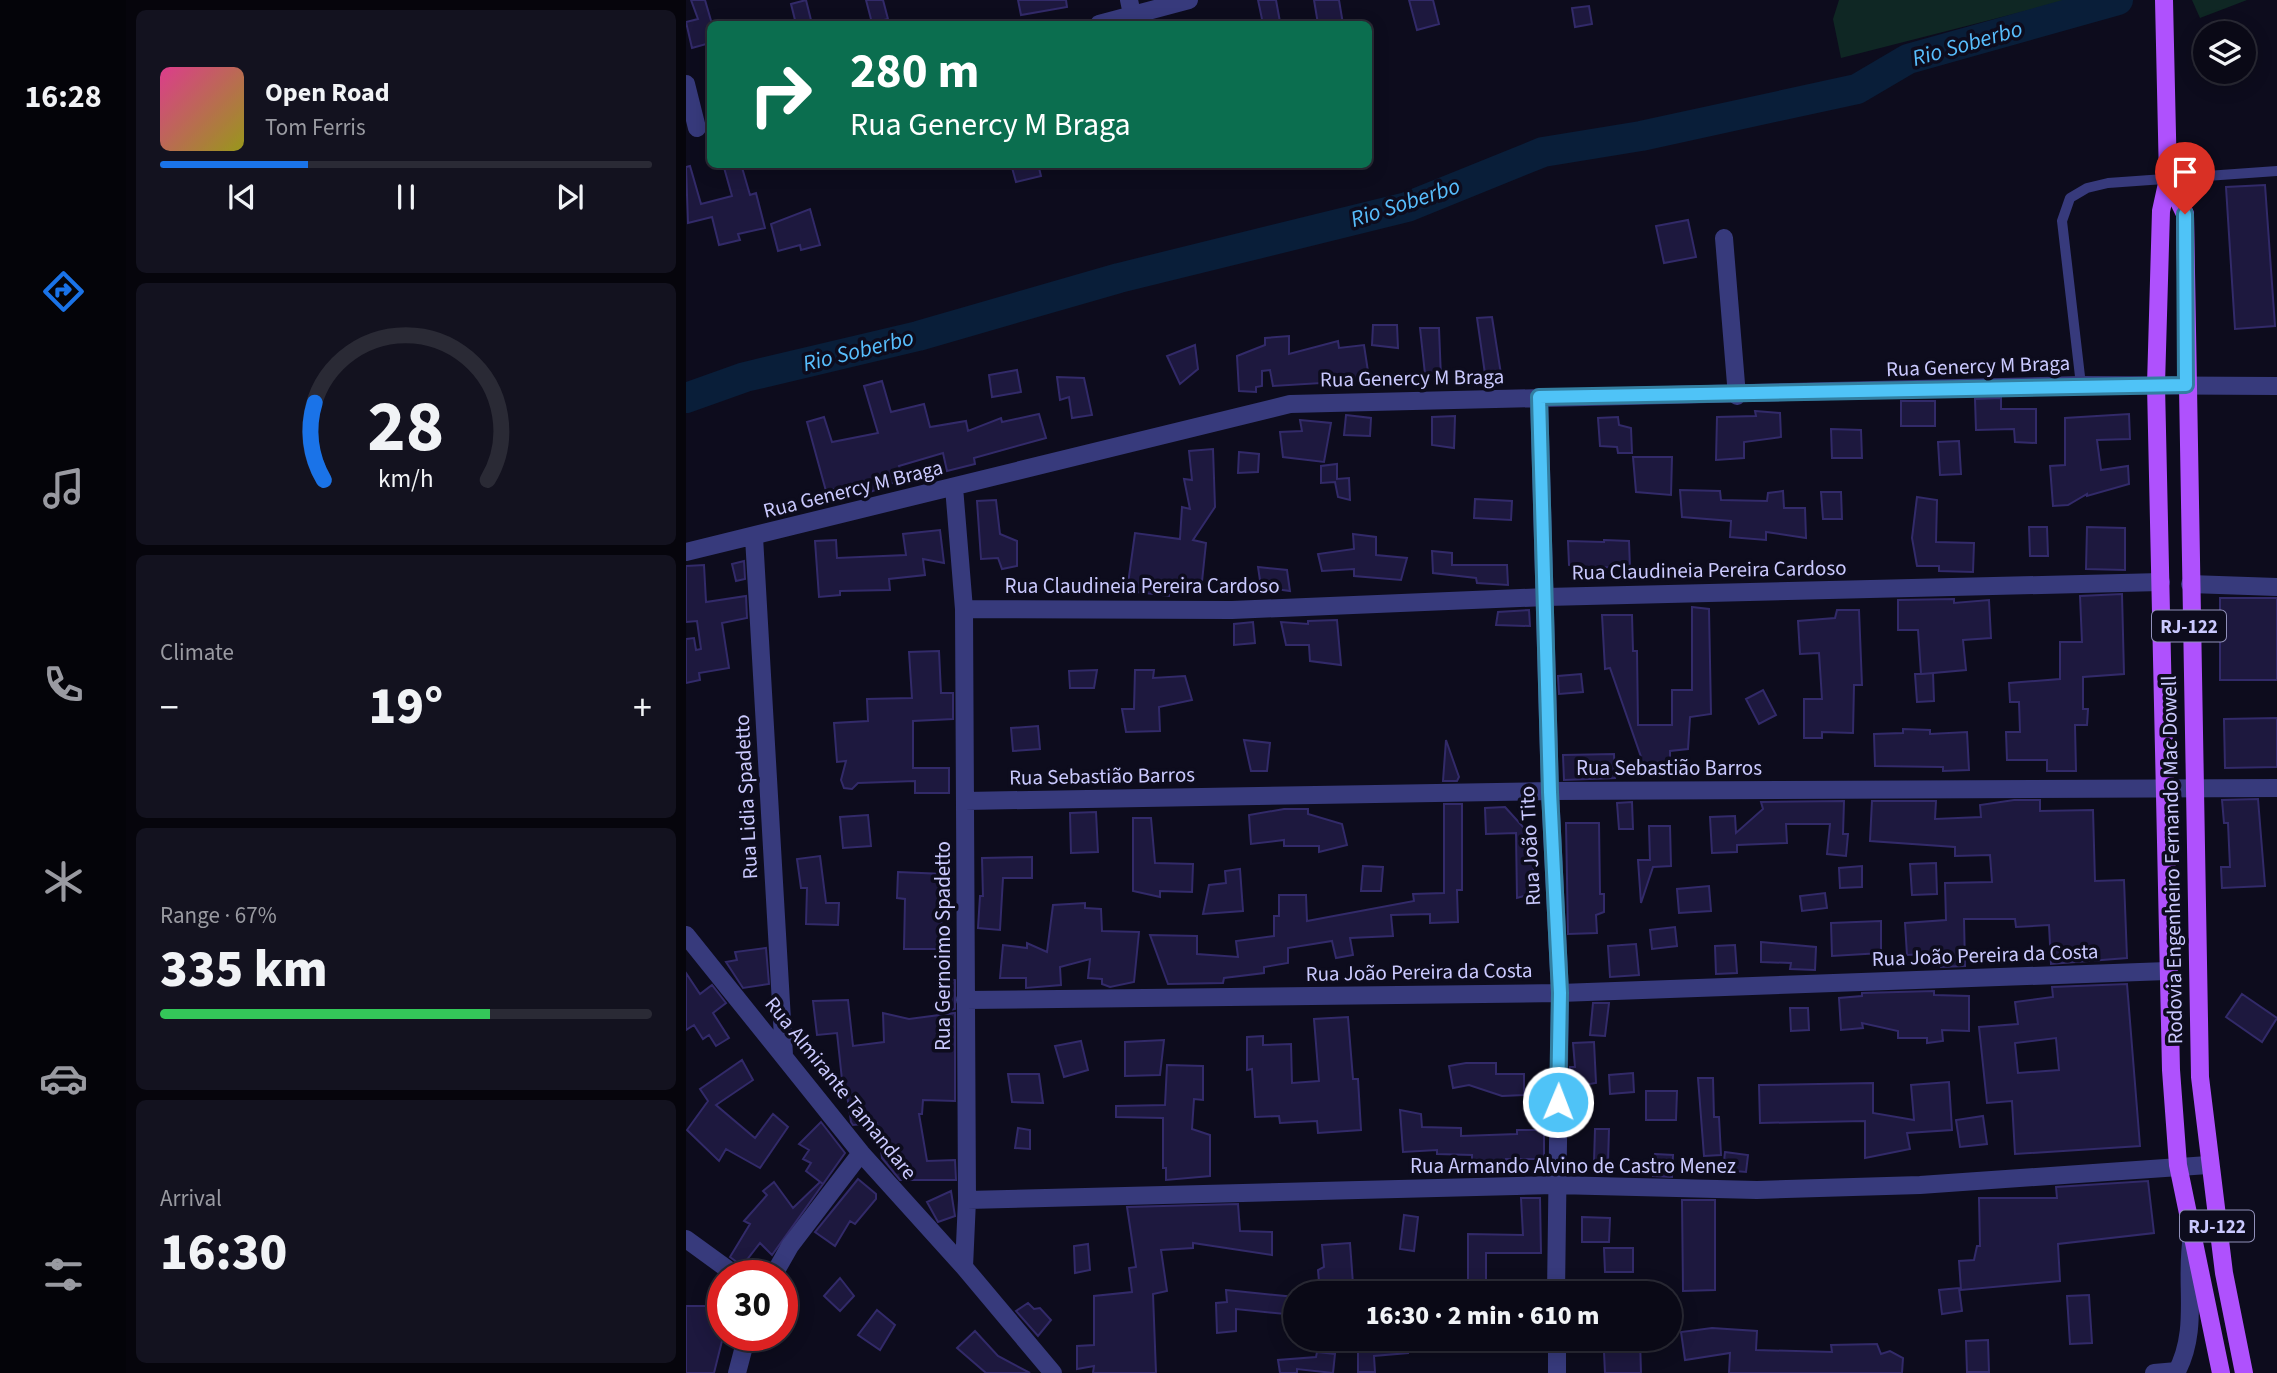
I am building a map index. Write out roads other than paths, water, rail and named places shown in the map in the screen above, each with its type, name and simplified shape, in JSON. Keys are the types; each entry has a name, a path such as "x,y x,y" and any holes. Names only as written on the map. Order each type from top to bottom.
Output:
{"main road":[{"name":"Rodovia Engenheiro Fernando Mac Dowell","path":"2164,0 2168,179 2161,211 2156,385 2167,971 2178,1165 2221,1373"},
{"name":"Rodovia Engenheiro Fernando Mac Dowell","path":"2168,179 2185,214 2192,787 2200,1077 2208,1165 2224,1273 2244,1373"}],"street":[{"path":"1108,21 1189,0"},
{"path":"686,84 698,128"},
{"path":"1724,238 1737,396"},
{"name":"Rua Genercy M Braga","path":"686,552 1290,404 1539,397 1737,396 2081,385 2277,386"},
{"name":"Rua João Tito","path":"1539,397 1550,792 1560,993 1556,1281"},
{"name":"Rua Gernoimo Spadetto","path":"954,487 964,610 967,1200 964,1267"},
{"name":"Rua Lidia Spadetto","path":"754,537 784,1055"},
{"name":"Rua Claudineia Pereira Cardoso","path":"964,610 1232,610 1545,597 2161,582"},
{"path":"2190,584 2277,587"},
{"name":"Rua Sebastião Barros","path":"965,801 1550,792 2277,788"},
{"name":"Rua Almirante Tamandare","path":"686,935 861,1153 964,1267"},
{"name":"Rua João Pereira da Costa","path":"965,1000 1560,993 2167,971"},
{"path":"782,1260 861,1153"},
{"name":"Rua Armando Alvino de Castro Menez","path":"967,1200 1556,1185 1757,1191 2053,1178 2178,1165 2208,1165"},
{"path":"2154,1373 2177,1372 2186,1354 2191,1332 2188,1258 2192,1233"},
{"path":"686,1239 715,1260"},
{"path":"964,1267 1053,1373"},
{"path":"737,1373 743,1351"},
{"path":"1557,1351 1557,1373"}],"lane":[{"path":"2081,385 2062,221 2070,198 2087,188 2108,183 2277,172"}],"waterway":[{"name":"Rio Soberbo","path":"686,398 745,377 918,336 1119,278 1407,207 1543,152 1641,136 1857,89 1908,59 2118,0"}]}
